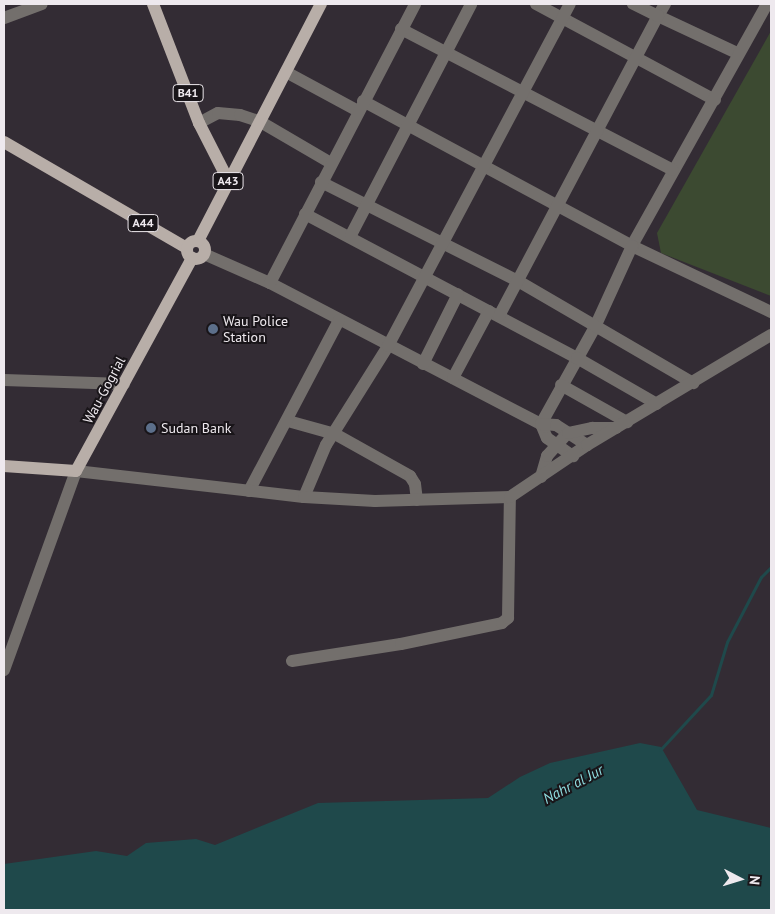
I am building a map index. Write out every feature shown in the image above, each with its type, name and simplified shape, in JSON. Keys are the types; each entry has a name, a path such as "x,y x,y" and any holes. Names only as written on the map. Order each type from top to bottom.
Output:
{"main road":[{"name":"B41","path":"153,4 200,123 228,180"},
{"name":"Wau-Gogrial","path":"76,471 195,250 228,180 321,4"},
{"name":"A44","path":"4,142 195,250"},
{"path":"4,466 76,471"}],"street":[{"path":"4,18 42,4"},
{"path":"270,283 360,106 415,4"},
{"path":"350,235 406,124 471,4"},
{"path":"536,4 715,100"},
{"path":"304,497 335,434 388,346 521,92 570,4"},
{"path":"633,4 739,54"},
{"path":"453,378 494,313 518,281 559,207 635,58 665,4"},
{"path":"541,424 595,327 632,246 767,4"},
{"path":"402,29 673,170"},
{"path":"286,72 360,106 406,124 632,246 771,312"},
{"path":"200,123 218,113 259,121 331,163"},
{"path":"321,182 518,281 693,383"},
{"path":"304,214 350,235 577,358 657,404"},
{"path":"195,250 270,283 541,424 556,424 587,445"},
{"path":"423,364 458,294"},
{"path":"249,491 288,421 339,320"},
{"path":"4,670 76,471 304,497 417,500 510,497 587,445 771,335"},
{"path":"4,380 124,384"},
{"path":"561,385 622,425"},
{"path":"288,421 335,434 410,476 415,484 417,500"},
{"path":"541,424 547,438 573,456"},
{"path":"541,477 547,456 555,444 568,433 622,425"},
{"path":"292,661 401,644 502,623 508,618 510,497"}],"green space":[{"path":"771,31 771,296 661,253 657,233"}],"water":[{"name":"Nahr al Jur","path":"640,743 661,747 697,810 771,828 771,910 4,910 4,864 96,851 127,856 146,843 196,839 215,845 318,803 488,798 520,777 550,763"}],"waterway":[{"path":"660,750 711,695 727,642 761,577 771,567"}],"place":[{"name":"Wau Police Station","path":"213,329"},
{"name":"Sudan Bank","path":"151,428"}]}
